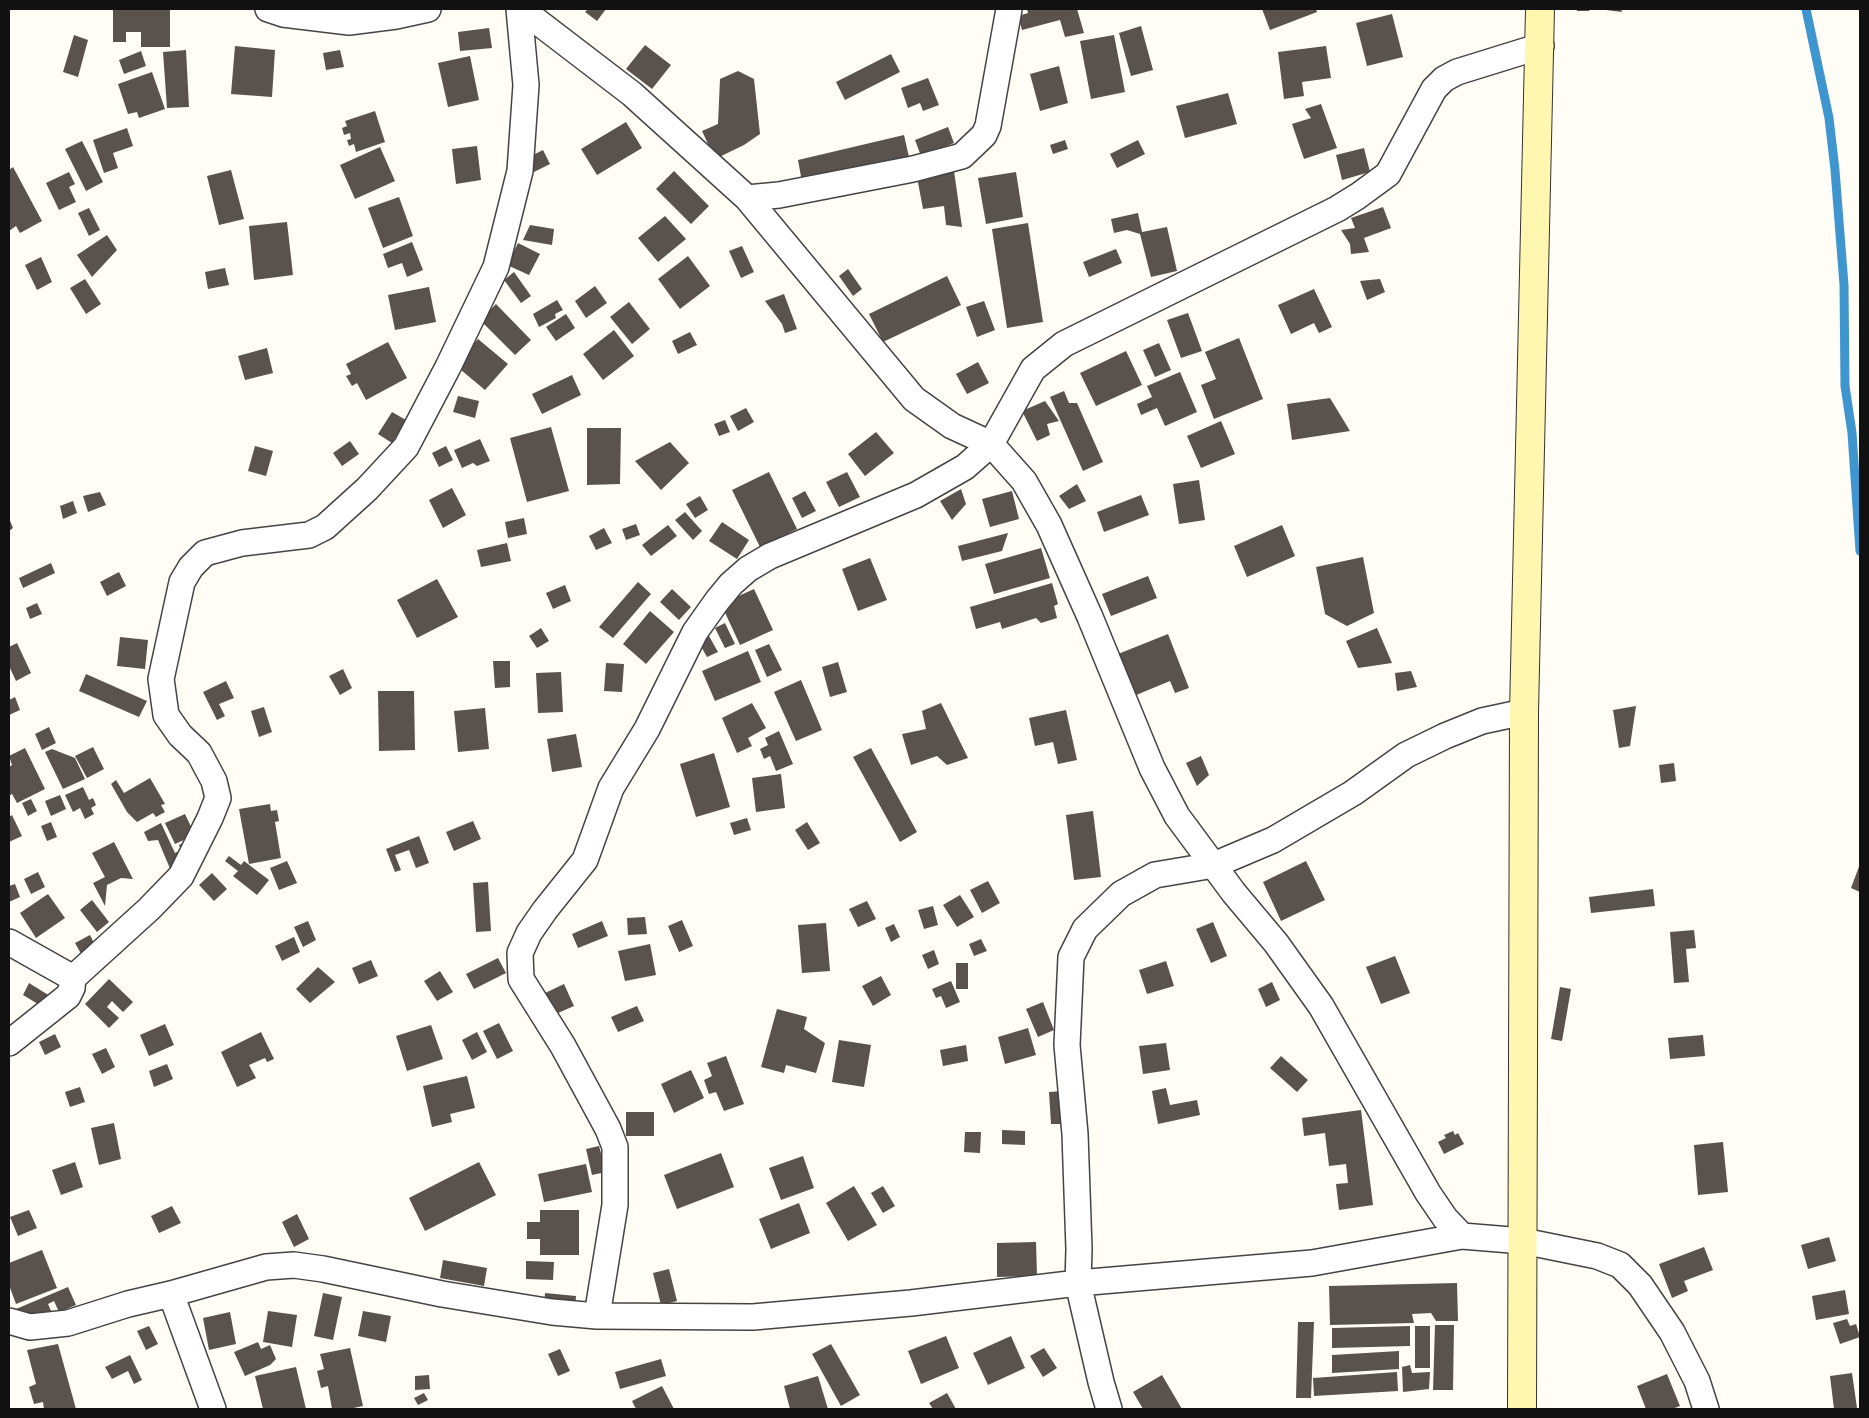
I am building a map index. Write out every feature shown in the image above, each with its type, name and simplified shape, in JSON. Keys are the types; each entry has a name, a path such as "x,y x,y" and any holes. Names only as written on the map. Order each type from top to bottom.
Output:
{"main road":[{"path":"1522,1409 1524,712 1541,46 1540,9"}],"street":[{"path":"268,9 283,14 349,22 396,16 428,9"},
{"path":"520,9 632,94 747,198 914,400 952,426 991,444 1024,481 1048,525 1090,617 1152,768 1178,816 1234,893 1276,943 1321,1006 1428,1193 1445,1218 1462,1236"},
{"path":"9,1043 68,996 72,988 73,978 149,909 181,876 218,798 214,781 199,753 180,735 166,715 161,679 182,582 191,567 205,553 242,543 308,535 325,527 367,489 406,447 448,367 496,267 520,171 526,85 520,9"},
{"path":"747,198 779,194 894,172 962,156 984,136 988,126 1009,9"},
{"path":"597,1316 615,1205 615,1147 608,1129 563,1046 521,979 520,953 529,933 545,910 585,860 612,788 647,729 695,632 717,601 731,584 748,569 770,556 916,495 964,468 991,444 1033,370 1064,344 1337,209 1358,196 1388,174 1434,89 1444,79 1457,72 1541,46"},
{"path":"1109,1409 1078,1282 1079,1249 1075,1134 1067,1046 1072,957 1085,929 1121,894 1155,875 1214,865 1273,840 1315,817 1414,751 1445,736 1482,722 1524,712"},
{"path":"9,942 73,978"},
{"path":"9,1320 30,1327 68,1323 128,1304 266,1267 294,1265 442,1294 552,1312 597,1316 753,1317 911,1303 1078,1282 1312,1263 1462,1236 1523,1241 1597,1256 1620,1265 1640,1285 1672,1332 1696,1382 1706,1409"},
{"path":"171,1294 213,1409"}],"building":[{"path":"113,9 170,9 170,47 141,47 141,32 126,32 126,42 113,42"},
{"path":"588,9 606,9 597,21 585,12"},
{"path":"1027,9 1077,9 1084,33 1065,37 1060,20 1022,30 1018,16 1028,13"},
{"path":"1262,9 1316,9 1317,12 1270,30"},
{"path":"1577,9 1589,9 1589,11 1577,11"},
{"path":"1621,9 1622,12 1606,10"},
{"path":"1392,14 1403,57 1367,66 1356,23"},
{"path":"1141,26 1153,70 1131,76 1119,33"},
{"path":"489,28 492,48 460,51 458,32"},
{"path":"74,35 88,40 78,77 63,72"},
{"path":"1114,35 1125,92 1091,99 1080,41"},
{"path":"645,45 671,65 652,89 626,69"},
{"path":"235,46 275,50 272,97 231,94"},
{"path":"1326,46 1331,78 1302,82 1304,96 1284,99 1278,52"},
{"path":"186,50 189,107 167,108 163,52"},
{"path":"340,50 344,67 326,70 323,53"},
{"path":"141,51 146,66 124,74 119,60"},
{"path":"891,54 900,72 845,100 836,82"},
{"path":"470,56 479,100 448,107 438,63"},
{"path":"1059,66 1068,103 1040,111 1030,74"},
{"path":"738,71 754,79 760,134 744,145 715,159 702,131 718,124 720,79"},
{"path":"152,72 165,109 139,118 137,112 128,114 118,84"},
{"path":"928,78 939,105 923,111 920,103 908,108 901,88"},
{"path":"1228,93 1237,124 1185,138 1176,106"},
{"path":"1321,104 1337,148 1304,159 1292,124 1311,118 1305,109"},
{"path":"375,111 385,142 356,152 354,144 349,146 347,140 351,139 350,133 344,135 342,128 347,126 345,121"},
{"path":"626,122 642,148 597,175 581,149"},
{"path":"948,127 954,143 921,156 915,140"},
{"path":"127,128 133,146 113,153 118,168 104,173 93,140"},
{"path":"904,135 909,157 802,182 798,160"},
{"path":"1065,140 1068,149 1053,154 1050,145"},
{"path":"1138,140 1145,154 1117,168 1110,154"},
{"path":"82,141 103,182 86,191 65,149"},
{"path":"477,146 481,180 456,184 452,149"},
{"path":"380,147 395,181 355,199 340,165"},
{"path":"1364,148 1370,172 1342,180 1336,155"},
{"path":"543,150 550,164 534,172 527,158"},
{"path":"13,167 42,221 20,233 16,226 9,231 9,170"},
{"path":"231,170 244,219 219,225 207,176"},
{"path":"674,171 709,206 691,224 656,189"},
{"path":"954,171 962,227 946,225 944,206 923,209 917,177"},
{"path":"69,172 75,184 69,187 76,202 59,210 46,183"},
{"path":"1016,172 1023,217 986,224 978,178"},
{"path":"399,197 413,236 383,248 368,208"},
{"path":"1383,207 1391,228 1364,238 1369,252 1351,254 1350,244 1341,230 1355,228 1351,218"},
{"path":"89,208 100,230 89,236 78,213"},
{"path":"1138,213 1142,232 1167,227 1177,271 1151,277 1140,234 1127,230 1114,233 1111,219"},
{"path":"665,216 686,239 658,262 638,238"},
{"path":"287,222 293,275 254,280 249,226"},
{"path":"1028,223 1043,322 1007,328 992,229"},
{"path":"530,225 554,229 552,245 523,240"},
{"path":"107,235 117,250 92,277 77,255"},
{"path":"412,242 423,270 407,277 402,263 388,268 383,254"},
{"path":"518,243 540,254 529,275 507,265"},
{"path":"742,246 754,272 741,278 729,251"},
{"path":"1116,249 1122,263 1089,277 1083,262"},
{"path":"688,256 710,286 680,309 658,279"},
{"path":"41,257 52,282 37,290 25,265"},
{"path":"225,268 229,285 208,289 205,272"},
{"path":"848,269 862,289 853,296 839,276"},
{"path":"514,272 531,296 521,303 504,280"},
{"path":"947,276 961,305 883,342 869,314"},
{"path":"85,279 101,304 86,314 70,288"},
{"path":"1380,279 1385,292 1367,300 1360,281"},
{"path":"595,286 607,303 586,318 575,301"},
{"path":"429,287 436,322 395,330 388,295"},
{"path":"1314,289 1332,327 1319,333 1314,323 1291,334 1278,305"},
{"path":"784,294 797,329 785,333 782,324 765,301"},
{"path":"557,300 563,310 555,314 556,318 539,327 533,314"},
{"path":"984,301 995,330 977,337 966,307"},
{"path":"629,302 650,329 632,344 610,317"},
{"path":"496,304 531,340 515,355 480,320"},
{"path":"1188,313 1202,351 1181,358 1167,320"},
{"path":"566,314 575,328 556,341 546,327"},
{"path":"614,330 634,356 603,380 583,354"},
{"path":"690,332 697,345 678,354 672,341"},
{"path":"1239,338 1263,399 1214,419 1201,385 1216,379 1205,352"},
{"path":"478,339 508,364 485,390 455,365"},
{"path":"388,342 407,378 366,400 357,383 352,386 346,376 351,374 346,364"},
{"path":"1159,343 1171,370 1155,377 1143,350"},
{"path":"267,348 273,373 245,380 238,356"},
{"path":"1126,351 1142,385 1096,406 1080,373"},
{"path":"978,362 989,383 967,394 956,374"},
{"path":"1180,372 1197,412 1165,426 1157,408 1141,415 1137,404 1152,397 1147,386"},
{"path":"572,375 581,395 542,414 532,394"},
{"path":"1064,391 1069,403 1077,403 1103,462 1083,471 1050,397"},
{"path":"458,396 479,401 475,418 453,412"},
{"path":"1330,398 1350,431 1292,440 1287,404"},
{"path":"1045,401 1059,421 1047,424 1050,435 1037,441 1022,411"},
{"path":"746,408 754,422 738,431 730,416"},
{"path":"392,412 406,420 392,443 378,434"},
{"path":"725,420 730,432 719,436 714,424"},
{"path":"1221,421 1235,454 1201,468 1187,436"},
{"path":"551,427 569,491 527,502 510,438"},
{"path":"587,428 621,428 620,484 587,485"},
{"path":"876,432 894,453 865,476 848,454"},
{"path":"480,439 490,461 477,466 473,463 462,468 454,450"},
{"path":"350,441 359,454 342,466 333,453"},
{"path":"670,442 689,463 661,490 635,461"},
{"path":"255,446 273,451 266,476 248,471"},
{"path":"446,446 453,460 439,467 432,453"},
{"path":"769,472 797,529 760,547 732,490"},
{"path":"847,472 860,497 839,507 826,482"},
{"path":"1199,480 1205,520 1179,524 1173,484"},
{"path":"1077,484 1086,501 1069,509 1059,496"},
{"path":"452,488 466,515 443,528 429,500"},
{"path":"961,489 966,504 952,520 940,501"},
{"path":"805,491 816,511 802,518 792,498"},
{"path":"1012,491 1019,519 990,527 982,499"},
{"path":"100,492 106,505 88,512 83,496"},
{"path":"1141,495 1149,515 1104,532 1097,512"},
{"path":"700,496 708,510 695,518 686,504"},
{"path":"73,501 77,513 63,519 60,506"},
{"path":"685,512 702,531 693,540 675,520"},
{"path":"9,518 13,528 9,531"},
{"path":"524,518 527,534 508,538 505,522"},
{"path":"722,522 749,540 737,559 709,541"},
{"path":"636,524 640,535 626,540 622,529"},
{"path":"668,525 677,536 651,556 642,545"},
{"path":"1282,525 1295,556 1247,577 1234,546"},
{"path":"604,528 612,543 596,550 589,536"},
{"path":"1008,533 1002,551 962,561 958,546"},
{"path":"507,543 511,561 481,567 477,550"},
{"path":"1041,548 1050,578 994,594 985,564"},
{"path":"1363,557 1374,613 1347,626 1325,614 1316,567"},
{"path":"870,558 887,600 858,611 842,569"},
{"path":"51,563 55,573 23,588 19,578"},
{"path":"119,572 126,586 107,596 100,582"},
{"path":"1148,576 1157,598 1111,616 1102,594"},
{"path":"437,579 458,617 417,638 397,600"},
{"path":"638,582 651,594 613,638 599,627"},
{"path":"1052,583 1058,604 1054,606 1057,618 1041,623 1036,618 1002,629 1000,622 976,629 970,607"},
{"path":"565,585 571,601 553,609 546,593"},
{"path":"672,589 691,607 679,620 660,602"},
{"path":"754,589 773,630 740,645 721,604"},
{"path":"37,603 42,614 30,619 26,608"},
{"path":"650,611 674,632 646,664 623,644"},
{"path":"725,623 735,644 725,648 715,628"},
{"path":"541,628 549,641 537,648 529,636"},
{"path":"1377,628 1392,663 1358,668 1346,641"},
{"path":"1168,634 1189,688 1175,693 1170,681 1129,698 1113,656"},
{"path":"709,636 718,652 707,657 698,641"},
{"path":"120,637 148,640 145,669 117,666"},
{"path":"17,643 31,673 16,681 9,666 9,647"},
{"path":"769,644 782,670 767,677 755,650"},
{"path":"748,651 761,682 715,701 702,671"},
{"path":"493,661 510,661 510,687 495,688"},
{"path":"838,662 847,692 830,697 822,667"},
{"path":"606,663 624,664 622,692 604,691"},
{"path":"343,669 352,688 340,695 329,676"},
{"path":"1411,671 1417,687 1397,691 1395,673"},
{"path":"561,672 563,712 538,713 536,673"},
{"path":"86,674 147,701 139,717 79,691"},
{"path":"801,680 822,730 796,741 774,692"},
{"path":"226,681 234,698 219,704 225,716 217,720 203,692"},
{"path":"378,691 414,691 415,750 379,751"},
{"path":"15,697 20,710 9,715 9,700"},
{"path":"752,703 766,728 748,738 752,746 737,753 722,718"},
{"path":"941,703 968,758 947,765 937,756 911,765 902,734 926,729 922,711"},
{"path":"1636,706 1630,746 1619,748 1613,710"},
{"path":"264,707 272,732 259,737 251,711"},
{"path":"485,708 489,749 458,752 454,711"},
{"path":"1066,710 1077,760 1058,764 1053,742 1035,746 1029,718"},
{"path":"49,727 56,743 42,750 35,734"},
{"path":"779,731 793,764 776,771 770,756 764,759 760,749 768,745 765,738"},
{"path":"576,734 582,767 552,772 547,739"},
{"path":"93,747 104,769 87,778 75,756"},
{"path":"25,748 45,789 17,803 12,794 9,796 9,767 12,765 9,756"},
{"path":"871,748 917,832 900,842 853,757"},
{"path":"52,749 75,758 85,779 63,789 45,752"},
{"path":"714,753 730,807 696,817 680,764"},
{"path":"1201,756 1209,775 1197,786 1186,763"},
{"path":"1674,763 1676,781 1661,783 1659,765"},
{"path":"781,774 785,808 756,812 752,778"},
{"path":"150,778 165,804 161,805 165,812 156,817 153,813 137,822 127,812 111,784 116,780 124,793"},
{"path":"83,787 89,800 93,798 96,805 91,808 94,814 85,819 80,808 73,812 65,795"},
{"path":"60,795 66,809 51,816 45,801"},
{"path":"31,799 37,811 28,816 22,803"},
{"path":"270,804 271,811 277,810 279,821 275,822 281,858 249,864 239,809"},
{"path":"1093,811 1101,877 1074,880 1066,815"},
{"path":"185,814 195,835 175,844 165,823"},
{"path":"12,815 22,836 9,842 9,817"},
{"path":"747,818 751,830 734,835 730,823"},
{"path":"473,821 481,839 454,851 446,832"},
{"path":"51,822 57,837 47,841 41,826"},
{"path":"807,822 820,843 808,850 795,830"},
{"path":"161,823 175,853 181,850 179,845 187,841 171,871 158,840 148,841 144,832"},
{"path":"419,836 429,863 416,868 409,850 395,855 401,870 395,872 386,849"},
{"path":"114,842 133,879 121,878 107,885 105,906 93,883 105,877 92,853"},
{"path":"229,856 241,865 244,861 269,880 257,895 233,876 238,871 225,861"},
{"path":"287,861 297,883 279,890 270,868"},
{"path":"1306,861 1325,900 1281,921 1263,882"},
{"path":"1860,864 1860,892 1851,888"},
{"path":"38,872 45,887 31,894 24,879"},
{"path":"212,873 227,889 214,901 199,885"},
{"path":"988,881 1000,903 982,913 970,890"},
{"path":"488,882 491,931 476,932 473,883"},
{"path":"15,884 20,897 9,902 9,886"},
{"path":"1653,889 1655,906 1591,913 1589,897"},
{"path":"48,894 65,918 36,938 20,913"},
{"path":"960,895 974,917 957,927 943,905"},
{"path":"92,900 109,922 97,932 80,910"},
{"path":"867,901 876,919 858,927 849,909"},
{"path":"933,906 938,925 924,929 918,910"},
{"path":"645,917 647,934 628,935 627,918"},
{"path":"682,920 693,946 679,952 668,926"},
{"path":"308,921 316,940 303,947 294,927"},
{"path":"602,921 608,936 578,948 572,934"},
{"path":"1213,922 1227,956 1211,963 1196,929"},
{"path":"826,923 830,971 802,973 798,925"},
{"path":"894,924 900,937 891,942 885,928"},
{"path":"1694,930 1696,948 1686,949 1689,982 1674,983 1670,932"},
{"path":"90,935 98,951 84,959 75,943"},
{"path":"294,937 300,952 282,961 275,946"},
{"path":"981,939 987,951 974,956 969,944"},
{"path":"650,944 656,975 625,981 618,951"},
{"path":"934,950 939,964 928,969 922,955"},
{"path":"1395,956 1410,993 1381,1004 1366,967"},
{"path":"498,958 506,973 474,989 466,974"},
{"path":"371,960 378,976 359,984 352,968"},
{"path":"1166,961 1174,986 1147,994 1139,970"},
{"path":"956,963 968,963 968,989 956,989"},
{"path":"318,967 335,982 310,1003 296,989"},
{"path":"440,971 453,992 437,1001 424,981"},
{"path":"881,976 891,995 873,1006 862,986"},
{"path":"109,979 133,1002 123,1012 112,1001 107,1007 119,1018 109,1028 85,1004"},
{"path":"951,981 960,1002 946,1008 941,996 936,998 932,989"},
{"path":"1272,982 1280,1000 1266,1007 1258,989"},
{"path":"29,983 50,996 43,1007 23,995"},
{"path":"564,984 574,1006 551,1016 541,995"},
{"path":"1560,987 1571,989 1562,1041 1551,1039"},
{"path":"1043,1002 1054,1030 1038,1037 1026,1009"},
{"path":"637,1006 644,1021 618,1032 611,1017"},
{"path":"777,1009 807,1017 804,1029 825,1043 816,1073 786,1065 784,1073 761,1067"},
{"path":"499,1023 513,1051 497,1059 483,1031"},
{"path":"165,1024 174,1045 149,1056 140,1035"},
{"path":"431,1025 443,1059 407,1071 396,1036"},
{"path":"1028,1028 1036,1055 1005,1064 998,1037"},
{"path":"261,1032 274,1059 267,1062 265,1058 249,1065 256,1078 237,1087 221,1052"},
{"path":"477,1032 487,1052 472,1060 462,1040"},
{"path":"55,1034 61,1047 45,1055 39,1042"},
{"path":"1703,1035 1705,1056 1670,1059 1668,1038"},
{"path":"839,1040 871,1045 864,1087 832,1082"},
{"path":"1166,1043 1170,1070 1143,1074 1139,1046"},
{"path":"966,1045 968,1061 943,1066 940,1050"},
{"path":"106,1048 115,1067 102,1074 92,1054"},
{"path":"726,1056 744,1104 724,1111 716,1092 709,1094 704,1080 712,1076 707,1063"},
{"path":"1281,1056 1308,1080 1297,1092 1270,1068"},
{"path":"167,1064 173,1079 154,1087 149,1071"},
{"path":"691,1070 704,1098 674,1113 661,1084"},
{"path":"467,1076 475,1108 450,1114 452,1122 432,1127 423,1086"},
{"path":"80,1087 85,1102 70,1107 65,1092"},
{"path":"1166,1088 1170,1105 1197,1100 1200,1115 1158,1124 1152,1091"},
{"path":"1064,1091 1066,1124 1051,1124 1049,1092"},
{"path":"1361,1110 1373,1205 1339,1210 1336,1184 1348,1183 1346,1164 1329,1166 1325,1133 1304,1136 1302,1118"},
{"path":"626,1112 654,1112 654,1136 626,1136"},
{"path":"114,1123 121,1159 99,1165 91,1128"},
{"path":"1002,1130 1025,1131 1025,1145 1002,1144"},
{"path":"1453,1131 1455,1135 1458,1133 1464,1144 1444,1154 1438,1142 1446,1138 1444,1135"},
{"path":"965,1132 981,1132 980,1153 964,1152"},
{"path":"1723,1142 1728,1192 1698,1195 1694,1145"},
{"path":"599,1146 606,1172 592,1175 586,1149"},
{"path":"721,1153 734,1187 677,1209 664,1175"},
{"path":"803,1156 814,1188 781,1200 769,1168"},
{"path":"75,1162 83,1187 61,1195 52,1170"},
{"path":"479,1162 496,1195 425,1231 409,1198"},
{"path":"586,1164 592,1192 544,1202 538,1174"},
{"path":"854,1186 877,1225 848,1241 826,1203"},
{"path":"883,1186 895,1206 883,1213 871,1193"},
{"path":"799,1203 810,1233 771,1249 759,1219"},
{"path":"172,1206 181,1223 159,1233 151,1216"},
{"path":"29,1210 37,1228 18,1236 10,1217"},
{"path":"540,1210 579,1210 579,1255 540,1255 540,1239 527,1239 527,1222 540,1222"},
{"path":"297,1214 309,1239 294,1247 282,1222"},
{"path":"1829,1237 1836,1261 1808,1269 1801,1245"},
{"path":"1036,1242 1037,1276 997,1277 997,1243"},
{"path":"1704,1247 1713,1270 1684,1281 1688,1291 1672,1298 1659,1264"},
{"path":"42,1250 57,1288 16,1304 9,1285 9,1263"},
{"path":"443,1260 487,1268 484,1286 440,1278"},
{"path":"526,1261 554,1262 553,1280 526,1279"},
{"path":"669,1269 677,1301 661,1305 653,1273"},
{"path":"1457,1283 1458,1321 1436,1321 1431,1313 1412,1314 1414,1323 1330,1325 1329,1286"},
{"path":"68,1287 76,1305 59,1312 54,1301 48,1304 52,1313 39,1319 16,1309"},
{"path":"1845,1290 1849,1314 1816,1320 1812,1296"},
{"path":"323,1293 342,1297 333,1340 314,1336"},
{"path":"545,1293 576,1296 575,1310 544,1308"},
{"path":"268,1311 297,1315 292,1347 263,1342"},
{"path":"363,1311 391,1316 386,1342 358,1336"},
{"path":"230,1312 236,1344 209,1350 203,1318"},
{"path":"1847,1319 1850,1326 1856,1324 1860,1337 1840,1344 1833,1323"},
{"path":"1298,1322 1314,1322 1311,1398 1296,1398"},
{"path":"1435,1325 1454,1325 1453,1390 1433,1390"},
{"path":"149,1326 158,1344 146,1350 137,1331"},
{"path":"1410,1326 1410,1346 1332,1348 1332,1328"},
{"path":"1415,1326 1430,1326 1430,1368 1415,1368"},
{"path":"946,1336 959,1368 921,1384 908,1351"},
{"path":"1011,1336 1025,1368 988,1385 973,1353"},
{"path":"258,1342 261,1349 270,1345 276,1359 270,1365 245,1376 234,1352"},
{"path":"58,1344 76,1409 44,1409 43,1402 34,1404 29,1387 36,1384 27,1350"},
{"path":"831,1344 860,1395 841,1406 812,1354"},
{"path":"350,1348 363,1406 349,1409 332,1409 328,1386 321,1388 317,1371 324,1369 320,1354"},
{"path":"1044,1348 1057,1368 1043,1377 1030,1356"},
{"path":"560,1349 570,1371 558,1376 548,1354"},
{"path":"1399,1351 1399,1369 1332,1373 1332,1355"},
{"path":"130,1355 142,1380 134,1384 128,1371 112,1379 105,1367"},
{"path":"661,1359 666,1376 620,1389 615,1372"},
{"path":"1410,1365 1412,1373 1430,1372 1429,1389 1403,1392 1402,1367"},
{"path":"296,1367 306,1409 263,1409 255,1376"},
{"path":"1397,1372 1398,1391 1314,1396 1313,1378"},
{"path":"1852,1373 1857,1408 1834,1409 1830,1376"},
{"path":"1667,1374 1680,1406 1672,1409 1646,1409 1637,1386"},
{"path":"429,1375 430,1389 415,1390 415,1376"},
{"path":"1162,1375 1182,1409 1143,1409 1133,1392"},
{"path":"818,1376 828,1409 790,1409 784,1386"},
{"path":"662,1386 674,1409 636,1409 632,1401"},
{"path":"424,1393 428,1400 418,1405 414,1398"},
{"path":"947,1393 956,1409 933,1409 929,1403"}],"waterway":[{"path":"1806,9 1829,118 1835,170 1844,285 1845,386 1852,433 1860,551"}]}
